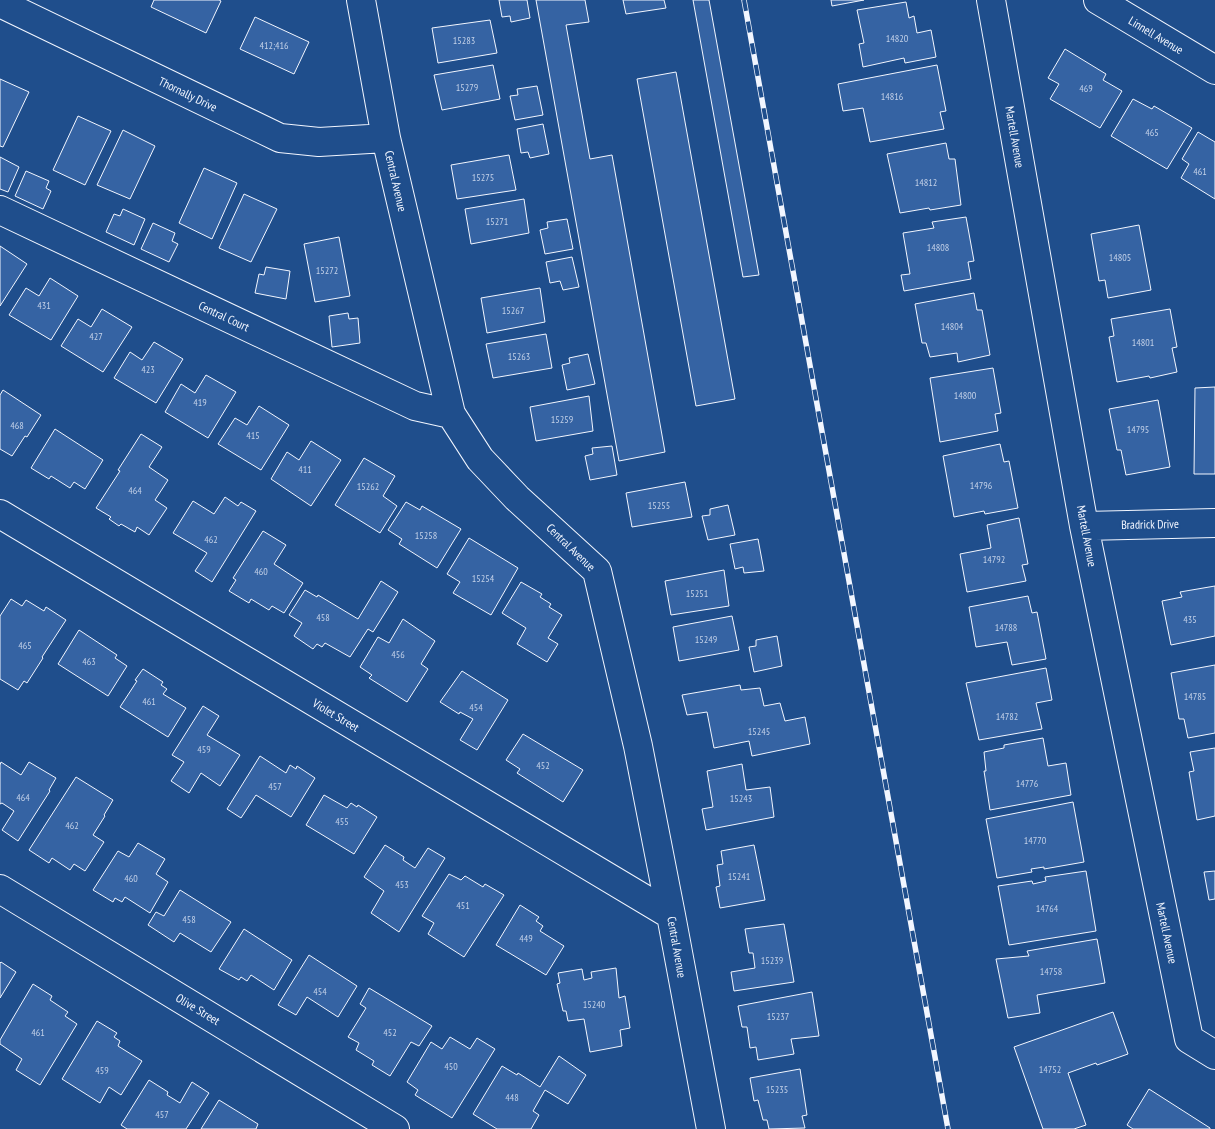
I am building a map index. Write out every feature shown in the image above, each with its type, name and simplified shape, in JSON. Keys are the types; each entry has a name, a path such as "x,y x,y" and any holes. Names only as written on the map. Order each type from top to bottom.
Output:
{"street":[{"name":"Central Avenue","path":"361,0 386,138 451,414 480,460 517,498 597,571 638,746 672,915 711,1129"},
{"name":"Martell Avenue","path":"991,0 1084,526 1189,1039 1215,1055"},
{"name":"Linnell Avenue","path":"1098,0 1215,70"},
{"name":"Thornally Drive","path":"0,4 280,138 319,142 386,138"},
{"name":"Central Court","path":"0,210 415,406 451,414"},
{"name":"Violet Street","path":"0,514 672,915"},
{"name":"Bradrick Drive","path":"1084,526 1215,523"},
{"name":"Olive Street","path":"0,889 395,1129"}],"building":[{"path":"154,0 221,1 206,33 151,7"},
{"path":"499,0 527,0 530,18 511,22 510,16 502,17"},
{"path":"536,0 585,0 589,22 566,25 590,159 612,155 665,452 619,461"},
{"path":"623,0 664,0 666,8 626,14"},
{"path":"693,0 709,0 759,275 743,277"},
{"path":"831,0 864,0 832,6"},
{"path":"906,2 909,18 914,16 917,33 931,30 936,57 905,63 904,58 863,67 859,44 864,43 857,10"},
{"path":"255,17 309,42 294,74 240,49"},
{"path":"490,20 497,53 438,63 432,28"},
{"path":"1065,49 1106,74 1103,80 1122,91 1100,128 1050,99 1059,84 1048,78"},
{"path":"493,65 500,99 442,110 434,75"},
{"path":"937,65 946,111 940,112 944,129 870,142 863,108 843,111 838,84"},
{"path":"676,72 735,399 696,406 637,79"},
{"path":"0,79 29,92 3,147 0,146"},
{"path":"537,86 543,115 515,120 510,96 518,95 517,89"},
{"path":"1133,99 1152,109 1154,106 1192,128 1167,169 1111,136"},
{"path":"78,116 111,131 85,185 53,170"},
{"path":"543,124 549,154 530,158 528,152 521,153 517,129"},
{"path":"123,130 155,146 130,199 97,185"},
{"path":"1198,132 1215,142 1215,199 1181,178 1189,164 1182,159"},
{"path":"946,143 949,159 955,159 961,205 900,213 887,154"},
{"path":"509,155 516,190 457,199 451,165"},
{"path":"0,157 19,167 8,192 0,189"},
{"path":"204,168 237,183 212,239 179,223"},
{"path":"26,171 49,181 46,188 51,191 43,209 15,196"},
{"path":"244,194 277,209 251,262 219,248"},
{"path":"524,199 529,233 471,244 465,209"},
{"path":"123,209 145,219 134,245 106,232 114,214 120,216"},
{"path":"966,217 974,261 968,262 971,279 904,291 901,275 910,274 903,233 934,228 932,222"},
{"path":"567,219 573,249 545,254 540,230 548,228 547,222"},
{"path":"153,223 175,233 172,241 178,244 169,262 141,249"},
{"path":"1139,225 1151,290 1108,298 1105,280 1099,281 1091,234"},
{"path":"339,237 350,296 315,302 304,244"},
{"path":"0,246 27,264 0,306"},
{"path":"572,257 579,287 563,290 560,281 550,283 546,262"},
{"path":"266,267 290,271 286,299 255,293 259,274 264,275"},
{"path":"50,278 78,296 51,340 9,315 26,288 39,296"},
{"path":"540,288 545,322 487,333 481,298"},
{"path":"974,293 977,310 982,310 990,355 958,362 957,353 930,357 926,343 922,343 915,304"},
{"path":"102,309 132,327 103,372 61,346 78,319 91,327"},
{"path":"1170,309 1177,347 1172,348 1177,372 1117,382 1109,337 1114,336 1111,319"},
{"path":"348,313 349,319 358,318 360,343 332,347 329,316"},
{"path":"546,334 552,368 493,378 486,344"},
{"path":"154,342 183,359 156,403 114,378 130,352 142,360"},
{"path":"588,354 595,384 567,390 562,365 570,363 569,358"},
{"path":"993,368 1001,413 995,414 998,431 940,442 930,378"},
{"path":"206,375 236,392 208,438 165,412 181,384 195,393"},
{"path":"1215,387 1215,474 1194,474 1195,388"},
{"path":"3,390 41,415 12,456 0,449 0,395"},
{"path":"589,396 593,431 536,441 530,407"},
{"path":"1158,400 1170,467 1126,475 1121,450 1117,450 1109,409"},
{"path":"259,406 289,425 261,470 218,444 235,418 247,425"},
{"path":"55,429 103,460 85,489 74,482 70,488 51,476 49,479 31,468"},
{"path":"141,434 162,447 149,467 168,480 155,500 167,508 149,535 137,527 135,532 121,524 119,526 109,519 111,517 96,508"},
{"path":"311,441 341,460 311,506 271,479 287,452 299,460"},
{"path":"1000,444 1004,462 1009,461 1018,508 985,514 984,511 954,517 943,456"},
{"path":"612,446 617,475 590,480 585,456 593,454 592,448"},
{"path":"364,458 395,476 383,496 397,506 380,533 335,505"},
{"path":"685,482 692,517 632,527 626,493"},
{"path":"225,497 238,506 241,502 256,511 212,582 195,571 207,553 173,533 193,501 214,514"},
{"path":"406,502 420,510 422,506 461,529 437,568 399,544 402,539 388,530"},
{"path":"728,505 735,535 708,540 702,516 710,515 710,509"},
{"path":"1019,518 1028,564 1022,565 1026,581 967,592 960,554 991,548 987,525"},
{"path":"263,531 286,545 274,564 303,583 284,613 272,606 269,610 251,599 249,603 229,591 236,580 233,578"},
{"path":"469,538 518,568 491,615 453,593 460,582 447,574"},
{"path":"758,539 764,571 744,573 743,567 735,569 730,544"},
{"path":"724,570 729,606 671,615 665,581"},
{"path":"381,581 398,592 373,632 368,629 350,657 325,643 322,647 317,644 313,649 294,636 302,623 289,615 305,590 317,597 318,595 358,619"},
{"path":"521,582 542,594 540,597 551,604 549,607 562,615 548,638 558,644 547,662 517,644 526,628 502,613"},
{"path":"1215,586 1215,636 1171,645 1162,601 1182,597 1180,592"},
{"path":"1028,596 1032,613 1037,612 1046,659 1012,665 1007,642 976,647 969,607"},
{"path":"11,599 22,606 26,600 44,611 46,607 66,620 27,683 24,681 18,690 0,679 0,616"},
{"path":"732,616 739,650 679,661 673,627"},
{"path":"403,619 435,641 421,664 428,669 407,702 369,678 372,675 360,667 378,637 389,643"},
{"path":"79,630 117,655 115,658 127,666 108,696 58,664"},
{"path":"777,636 782,666 754,672 749,647 756,646 756,640"},
{"path":"1215,665 1215,733 1188,738 1184,719 1179,719 1171,673"},
{"path":"1046,668 1052,700 1036,703 1042,729 979,740 966,683"},
{"path":"143,669 163,682 161,685 167,689 163,694 186,708 168,737 120,707"},
{"path":"462,671 508,700 477,750 460,740 473,719 460,712 459,714 440,702"},
{"path":"740,685 741,690 760,688 764,706 780,703 785,721 805,717 810,744 752,756 749,741 714,748 707,712 687,715 682,695"},
{"path":"203,706 219,716 207,735 240,755 220,786 201,773 189,793 171,781 184,762 172,755"},
{"path":"523,734 583,770 563,802 517,773 520,769 506,760"},
{"path":"1043,738 1048,766 1066,763 1071,795 990,810 984,771 986,771 984,752 1004,748 1004,745"},
{"path":"1215,748 1215,816 1197,820 1189,772 1194,771 1190,752"},
{"path":"260,756 286,773 290,765 296,769 297,766 315,778 291,817 256,795 241,818 227,809"},
{"path":"1,762 21,775 29,762 56,778 50,791 18,841 2,830 14,811 2,803 0,804"},
{"path":"742,764 746,790 770,787 774,817 706,830 702,809 713,807 707,771"},
{"path":"76,777 113,800 93,835 104,842 85,871 74,864 70,870 52,858 49,863 29,850"},
{"path":"324,795 347,808 351,803 357,807 358,805 377,817 354,854 306,825"},
{"path":"1073,802 1084,862 1044,869 1044,867 1031,869 1032,872 997,878 986,819"},
{"path":"138,843 165,859 156,874 168,882 150,913 125,897 122,902 115,898 113,902 93,890 118,851 129,857"},
{"path":"385,845 404,857 403,860 415,868 428,848 445,858 399,932 371,913 384,891 364,877"},
{"path":"754,845 765,900 720,908 716,887 720,886 717,865 723,864 721,851"},
{"path":"1086,871 1096,931 1009,945 998,886 1032,881 1033,884 1046,881 1045,877"},
{"path":"1215,871 1215,899 1209,900 1204,872"},
{"path":"449,874 461,880 465,876 483,887 485,884 504,895 464,957 428,934 434,923 422,916"},
{"path":"180,890 231,922 211,952 180,933 174,942 148,925 156,912 164,916"},
{"path":"520,905 539,917 536,921 543,926 540,931 564,946 546,975 496,945"},
{"path":"784,924 794,982 734,991 731,972 755,968 753,953 749,953 745,929"},
{"path":"244,929 292,960 274,990 251,975 247,981 241,977 239,980 219,969"},
{"path":"1097,939 1105,983 1037,995 1040,1013 1008,1018 996,959 1029,956 1027,951"},
{"path":"309,955 357,986 338,1017 307,997 296,1015 278,1005"},
{"path":"0,963 16,972 0,998"},
{"path":"616,968 619,998 625,996 630,1028 620,1030 622,1046 590,1052 584,1019 568,1021 566,1011 563,1011 557,984 560,983 558,973 582,969 584,980 592,978 591,972"},
{"path":"33,984 52,996 50,1000 68,1012 65,1016 77,1024 40,1085 16,1070 22,1059 0,1044 0,1040"},
{"path":"369,988 432,1026 419,1046 411,1042 390,1076 372,1065 374,1061 356,1050 359,1043 348,1037 366,1008 360,1004"},
{"path":"812,992 819,1036 791,1039 794,1054 758,1060 756,1047 750,1048 747,1027 742,1027 738,1006"},
{"path":"1113,1012 1128,1054 1068,1073 1086,1125 1074,1129 1043,1129 1014,1047"},
{"path":"97,1021 117,1033 114,1037 120,1041 118,1046 142,1061 121,1095 109,1087 100,1103 62,1079"},
{"path":"450,1037 470,1049 477,1038 495,1049 452,1118 415,1095 418,1090 407,1082 431,1042 442,1049"},
{"path":"559,1056 586,1075 568,1104 545,1090 533,1111 539,1115 531,1129 497,1129 473,1114 502,1066 517,1075 518,1073 540,1087"},
{"path":"800,1069 807,1115 802,1116 805,1128 769,1129 767,1120 763,1120 758,1100 754,1101 750,1078"},
{"path":"149,1080 168,1092 167,1095 180,1103 192,1082 209,1093 186,1129 127,1129 121,1125"},
{"path":"1149,1089 1210,1129 1133,1129 1127,1125"},
{"path":"219,1100 258,1124 256,1129 201,1129"}],"railway":[{"path":"744,0 948,1129"}]}
